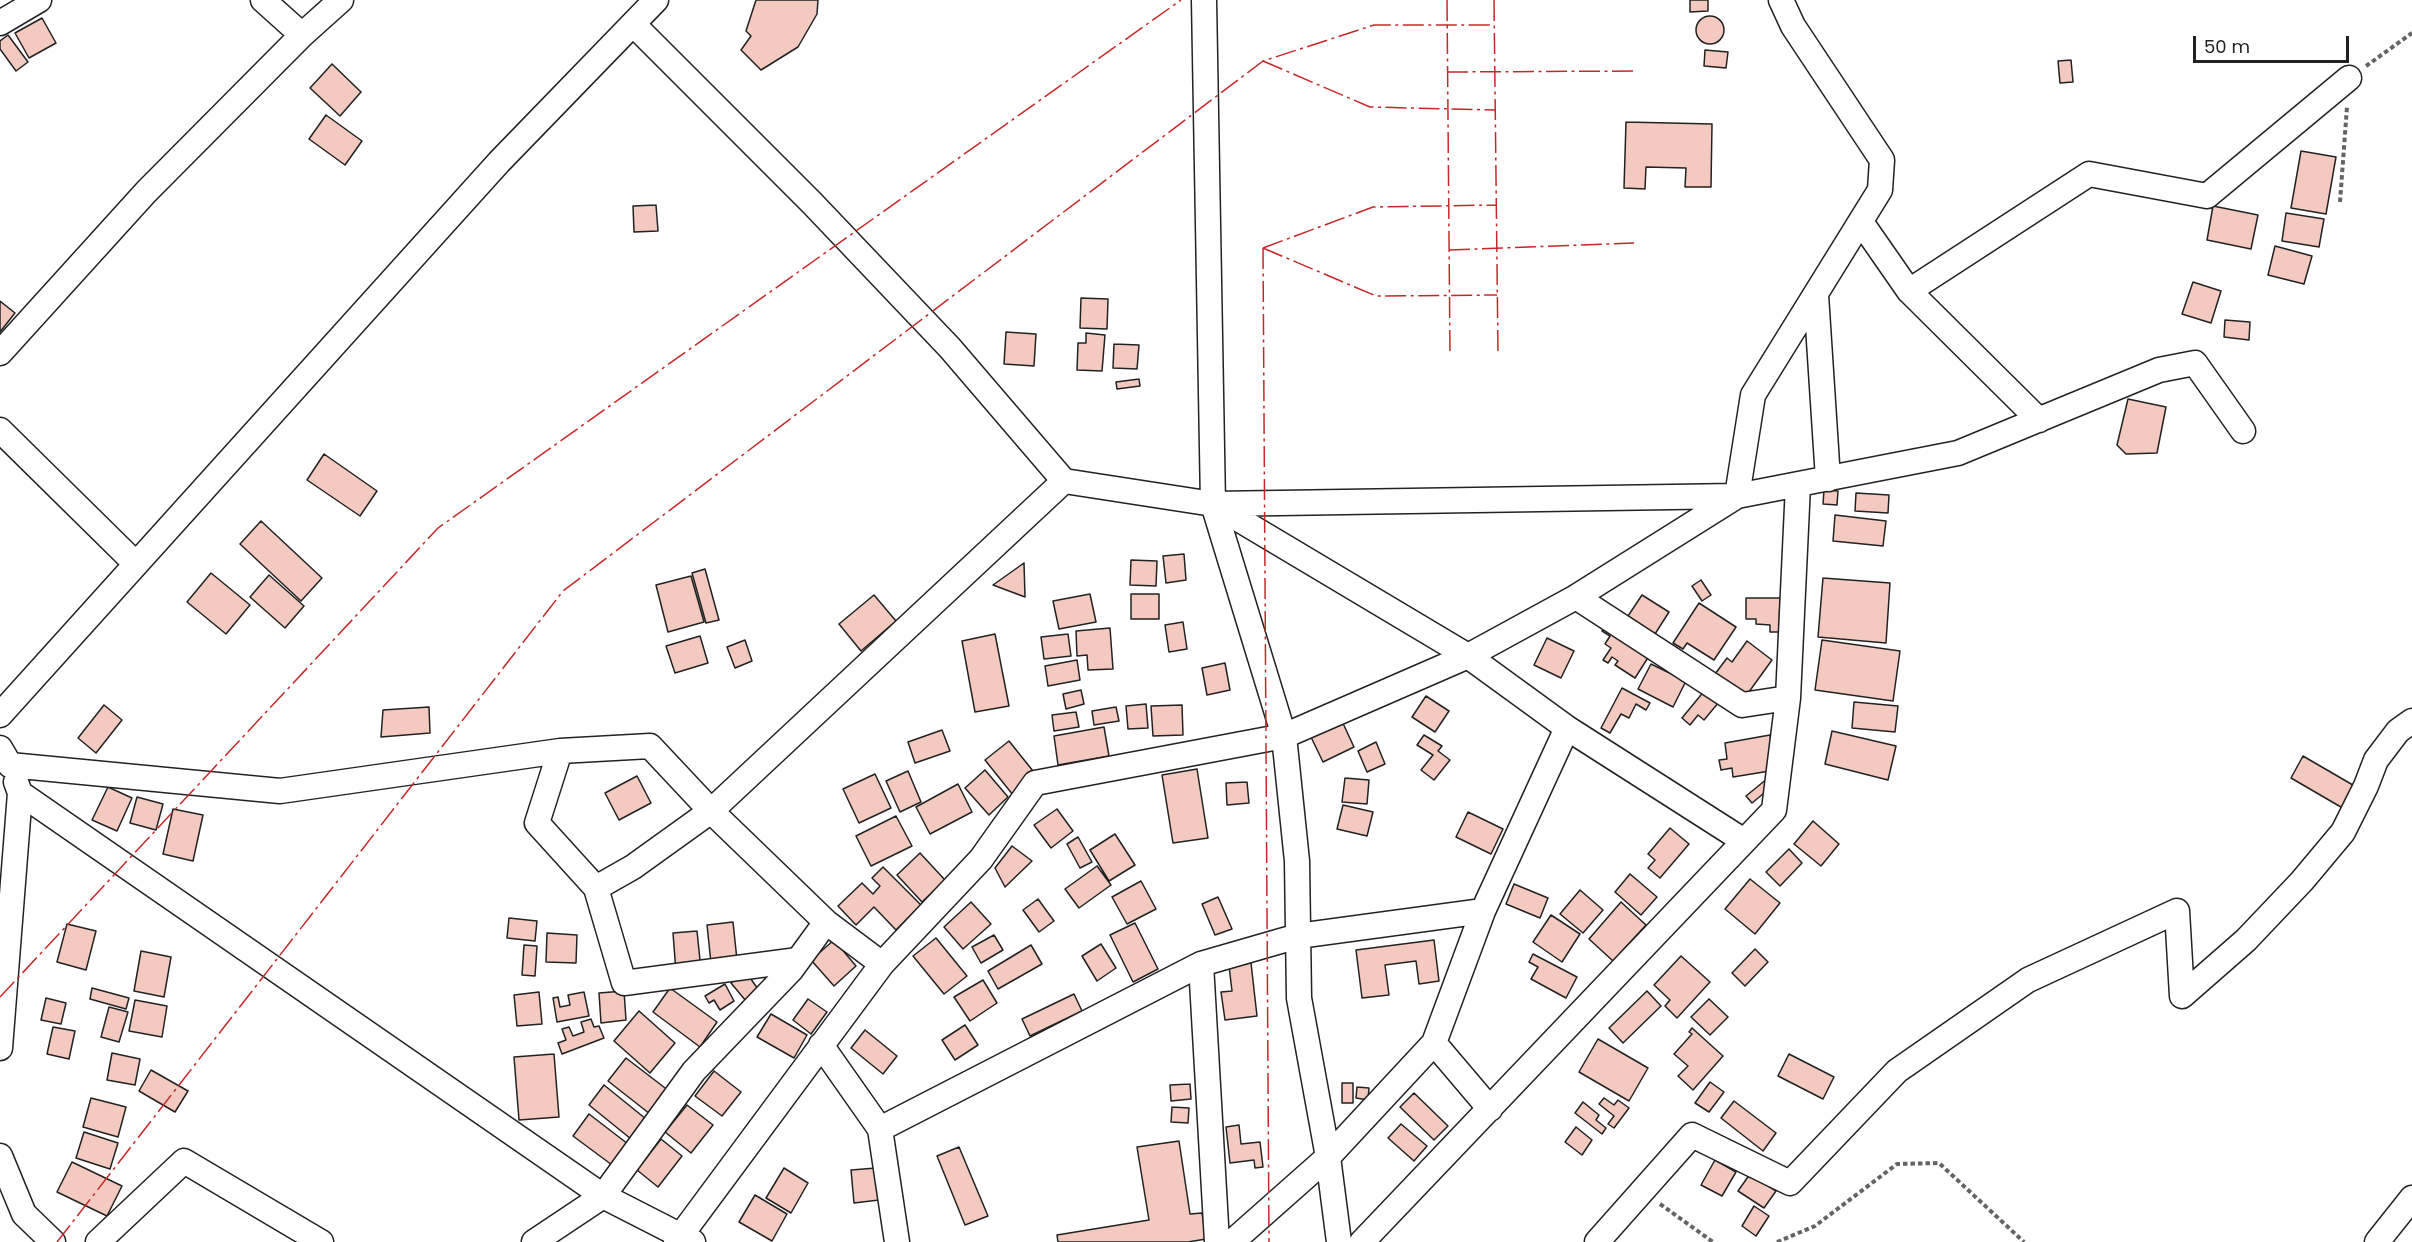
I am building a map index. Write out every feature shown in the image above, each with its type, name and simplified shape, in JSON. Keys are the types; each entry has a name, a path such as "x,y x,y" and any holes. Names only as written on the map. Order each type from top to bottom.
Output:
{"street":[{"path":"0,23 39,0"},
{"path":"263,0 302,34"},
{"path":"0,353 146,192 302,34 341,0"},
{"path":"0,715 499,162 656,0"},
{"path":"1204,0 1213,504 1284,736 1297,861 1299,998 1328,1157 1339,1242"},
{"path":"20,793 603,1196 683,1240 820,1045 882,964 981,859 1035,783 1284,736 1468,656 1576,597 1737,496 1753,394 1880,190 1882,160 1793,26 1781,0"},
{"path":"633,24 950,348 1064,481 1213,504 1737,496 1958,453 2159,370 2195,363 2243,431"},
{"path":"1909,291 2089,174 2207,196 2349,78"},
{"path":"1861,222 1909,291 2038,420"},
{"path":"1816,295 1828,479"},
{"path":"0,430 136,564"},
{"path":"596,888 633,867 711,811 1064,481"},
{"path":"1362,1242 1774,810 1788,698 1798,485"},
{"path":"1213,504 1468,656 1567,729 1744,842"},
{"path":"1576,597 1742,705 1788,698"},
{"path":"1597,1242 1692,1135 1790,1183 1906,1065 2028,980 2177,911 2182,996 2246,940 2316,865 2343,832 2376,760 2398,731 2412,721"},
{"path":"1232,1242 1328,1157 1434,1043 1483,911 1567,729"},
{"path":"0,1048 20,793 5,756 280,791 560,751 650,746 711,811 825,922 882,964"},
{"path":"560,751 537,823 596,888 624,983 798,960"},
{"path":"880,1129 1201,964 1298,936 1483,911"},
{"path":"534,1242 603,1196 694,1071 798,960 825,922"},
{"path":"1201,964 1217,1242"},
{"path":"1434,1043 1490,1109"},
{"path":"820,1045 880,1129 897,1242"},
{"path":"0,1156 24,1214 53,1242"},
{"path":"98,1242 184,1161 321,1242"},
{"path":"2377,1242 2412,1198"}],"path":[{"path":"2340,202 2349,78 2412,33"},
{"path":"1777,1242 1815,1226 1897,1164 1939,1163 2024,1242"},
{"path":"1642,1192 1713,1242"}],"building":[{"path":"756,0 818,0 817,14 798,47 761,70 741,50 751,36 746,31"},
{"path":"1690,0 1708,0 1708,11 1690,12"},
{"path":"1710,16 1720,20 1724,30 1720,40 1710,44 1700,40 1696,30 1700,20"},
{"path":"42,18 56,43 29,58 15,33"},
{"path":"8,35 28,62 16,71 0,49 0,41"},
{"path":"1705,50 1728,52 1726,68 1704,66"},
{"path":"2071,60 2073,82 2060,83 2058,61"},
{"path":"332,64 361,92 340,116 310,88"},
{"path":"326,115 362,141 345,165 309,139"},
{"path":"1626,122 1712,124 1711,187 1685,187 1686,168 1646,167 1645,189 1624,188"},
{"path":"2301,151 2336,157 2326,214 2291,208"},
{"path":"656,205 658,231 634,232 633,206"},
{"path":"2213,206 2258,215 2251,249 2207,240"},
{"path":"2286,213 2324,219 2319,247 2282,241"},
{"path":"2275,246 2312,256 2304,284 2268,275"},
{"path":"2193,282 2221,291 2211,323 2182,314"},
{"path":"1081,298 1108,299 1107,329 1080,328"},
{"path":"0,301 15,313 0,332"},
{"path":"2225,320 2250,322 2249,340 2224,337"},
{"path":"1006,332 1036,334 1034,366 1004,364"},
{"path":"1086,333 1105,335 1102,371 1077,370 1078,343 1086,343"},
{"path":"1114,344 1139,345 1137,369 1113,368"},
{"path":"1139,379 1140,386 1117,389 1116,382"},
{"path":"2128,399 2166,407 2157,453 2126,454 2117,445"},
{"path":"324,454 377,491 360,516 307,480"},
{"path":"1824,490 1838,491 1837,505 1823,504"},
{"path":"1856,493 1889,495 1888,513 1855,511"},
{"path":"1835,515 1886,521 1883,546 1833,541"},
{"path":"261,521 322,578 301,601 240,544"},
{"path":"1184,554 1186,580 1166,583 1163,556"},
{"path":"1131,560 1157,561 1156,586 1130,585"},
{"path":"1024,563 1025,597 993,585"},
{"path":"705,569 719,620 706,623 692,573"},
{"path":"211,573 250,605 226,634 187,602"},
{"path":"269,575 304,606 285,628 250,597"},
{"path":"691,576 704,622 668,632 656,585"},
{"path":"1823,578 1890,583 1886,643 1818,637"},
{"path":"1701,580 1711,595 1702,601 1692,586"},
{"path":"1090,594 1096,622 1059,629 1053,601"},
{"path":"1131,594 1159,594 1159,619 1131,619"},
{"path":"874,595 896,621 861,651 839,624"},
{"path":"1642,595 1669,612 1655,634 1628,616"},
{"path":"1746,598 1780,598 1779,632 1770,632 1770,625 1756,624 1756,619 1746,619"},
{"path":"1699,603 1736,627 1714,660 1687,643 1683,649 1673,643"},
{"path":"1183,622 1187,649 1169,652 1165,625"},
{"path":"1607,624 1651,653 1635,678 1615,665 1618,661 1612,657 1608,663 1603,660 1611,648 1605,644 1610,636 1602,631"},
{"path":"1110,628 1113,669 1088,670 1087,655 1077,656 1076,631"},
{"path":"995,634 1009,706 975,712 962,641"},
{"path":"1068,634 1071,656 1044,659 1041,637"},
{"path":"700,636 708,663 675,673 666,646"},
{"path":"1547,638 1574,651 1561,678 1534,665"},
{"path":"745,640 752,661 735,668 727,647"},
{"path":"1822,640 1900,651 1893,701 1815,690"},
{"path":"1747,641 1772,660 1746,696 1715,674 1727,658 1732,662"},
{"path":"1077,660 1080,680 1048,686 1045,666"},
{"path":"1225,663 1230,690 1207,695 1202,668"},
{"path":"1651,664 1686,681 1673,707 1638,689"},
{"path":"1622,688 1650,703 1646,710 1636,704 1629,718 1621,714 1610,733 1601,728"},
{"path":"1081,690 1084,704 1066,709 1063,694"},
{"path":"1705,690 1719,702 1704,720 1698,715 1690,725 1682,718"},
{"path":"1426,696 1449,711 1435,732 1412,717"},
{"path":"1854,702 1898,706 1895,732 1852,728"},
{"path":"1146,704 1148,728 1128,729 1126,706"},
{"path":"104,705 122,720 96,753 78,738"},
{"path":"1182,705 1183,735 1153,736 1151,706"},
{"path":"429,707 430,733 381,737 383,710"},
{"path":"1116,707 1119,721 1094,725 1092,711"},
{"path":"1076,712 1079,727 1054,731 1052,715"},
{"path":"1341,719 1354,747 1323,762 1310,735"},
{"path":"1104,727 1109,756 1058,765 1054,736"},
{"path":"942,730 950,751 915,763 908,742"},
{"path":"1832,731 1896,746 1888,780 1825,764"},
{"path":"1424,735 1442,746 1438,751 1450,760 1434,780 1421,770 1433,755 1417,745"},
{"path":"1770,735 1776,770 1733,777 1732,768 1721,770 1719,760 1727,759 1725,743"},
{"path":"1009,741 1037,776 1013,795 985,760"},
{"path":"1376,742 1385,764 1367,772 1358,751"},
{"path":"2303,756 2358,788 2346,810 2291,778"},
{"path":"1197,769 1208,838 1173,843 1162,775"},
{"path":"985,770 1008,797 989,815 965,788"},
{"path":"908,771 921,802 900,812 886,781"},
{"path":"875,774 891,808 859,823 843,789"},
{"path":"637,776 651,803 619,820 605,793"},
{"path":"1345,778 1369,780 1367,804 1342,802"},
{"path":"1768,778 1774,785 1752,803 1746,796"},
{"path":"1247,782 1249,803 1227,805 1226,783"},
{"path":"958,784 972,812 930,834 916,807"},
{"path":"108,787 132,798 117,831 92,820"},
{"path":"137,797 163,804 156,830 130,823"},
{"path":"1343,805 1373,812 1367,836 1337,829"},
{"path":"173,809 203,815 193,861 163,854"},
{"path":"1057,809 1073,831 1051,848 1034,825"},
{"path":"1468,812 1503,829 1491,854 1456,837"},
{"path":"896,816 912,846 871,866 856,836"},
{"path":"1813,821 1839,844 1821,866 1794,844"},
{"path":"1670,828 1689,844 1660,878 1648,868 1655,860 1648,854"},
{"path":"1115,834 1135,865 1109,881 1090,850"},
{"path":"1078,837 1092,862 1080,868 1067,844"},
{"path":"1012,846 1032,861 1005,887 995,868"},
{"path":"1789,849 1802,863 1780,886 1766,872"},
{"path":"920,853 945,880 922,902 897,875"},
{"path":"1097,866 1111,885 1079,908 1065,889"},
{"path":"883,867 921,905 896,930 874,907 856,925 838,906 862,883 873,894 880,886 872,878"},
{"path":"1630,874 1657,897 1641,915 1615,892"},
{"path":"1750,879 1780,903 1755,934 1725,909"},
{"path":"1141,881 1156,909 1127,924 1112,897"},
{"path":"1514,884 1548,898 1540,918 1506,904"},
{"path":"1580,890 1603,910 1583,933 1560,914"},
{"path":"1218,897 1232,929 1215,935 1202,904"},
{"path":"1038,899 1054,921 1039,932 1023,910"},
{"path":"971,902 991,924 963,949 944,927"},
{"path":"1621,902 1646,925 1613,961 1589,939"},
{"path":"1551,915 1580,934 1562,962 1533,942"},
{"path":"509,918 537,921 535,941 507,938"},
{"path":"733,922 737,960 711,963 707,925"},
{"path":"1135,923 1158,969 1133,982 1110,935"},
{"path":"67,924 96,931 86,970 57,962"},
{"path":"697,931 701,970 676,972 673,933"},
{"path":"547,933 577,935 576,963 546,962"},
{"path":"994,935 1003,950 981,963 972,947"},
{"path":"936,938 967,976 944,994 913,956"},
{"path":"834,940 856,966 834,986 811,960"},
{"path":"1434,940 1439,981 1419,984 1416,961 1385,965 1389,995 1362,998 1356,950"},
{"path":"1101,944 1116,968 1097,981 1082,956"},
{"path":"524,945 537,946 535,976 522,975"},
{"path":"1031,945 1042,964 998,989 988,971"},
{"path":"1755,949 1768,962 1745,986 1732,973"},
{"path":"141,951 171,957 164,997 134,991"},
{"path":"1533,954 1577,977 1566,998 1531,979 1538,967 1529,962"},
{"path":"1681,956 1710,982 1677,1018 1665,1006 1670,1000 1654,985"},
{"path":"1251,963 1257,1016 1225,1020 1221,992 1232,991 1229,966"},
{"path":"746,972 760,992 746,1001 731,983"},
{"path":"983,980 997,1003 970,1021 954,997"},
{"path":"725,984 734,1001 720,1010 714,1000 709,1003 705,996"},
{"path":"92,988 129,998 126,1009 90,999"},
{"path":"670,988 717,1022 700,1047 653,1012"},
{"path":"624,991 626,1020 601,1023 599,993"},
{"path":"1647,991 1661,1006 1623,1043 1609,1028"},
{"path":"539,992 542,1024 517,1026 514,995"},
{"path":"584,992 589,1016 557,1022 553,998 558,997 560,1007 570,1005 568,995"},
{"path":"1074,994 1082,1011 1030,1036 1022,1019"},
{"path":"46,998 66,1003 61,1024 41,1020"},
{"path":"808,999 827,1012 811,1034 793,1020"},
{"path":"1709,999 1728,1017 1710,1035 1691,1017"},
{"path":"135,1000 167,1006 162,1037 129,1031"},
{"path":"109,1007 128,1012 119,1042 101,1037"},
{"path":"639,1011 675,1043 650,1073 614,1041"},
{"path":"771,1014 807,1035 794,1058 757,1037"},
{"path":"591,1019 594,1027 599,1026 604,1038 562,1054 558,1043 566,1040 562,1029 569,1027 573,1036 584,1032 581,1022"},
{"path":"965,1025 978,1045 955,1060 942,1040"},
{"path":"53,1027 75,1031 69,1059 47,1054"},
{"path":"1692,1028 1723,1056 1693,1090 1678,1076 1688,1066 1674,1054 1692,1034 1689,1032"},
{"path":"865,1030 897,1056 883,1074 851,1048"},
{"path":"1598,1039 1648,1068 1629,1101 1579,1072"},
{"path":"112,1053 140,1059 135,1085 107,1080"},
{"path":"554,1054 559,1117 519,1120 514,1057"},
{"path":"1789,1054 1834,1077 1823,1099 1778,1076"},
{"path":"626,1058 669,1091 650,1114 608,1081"},
{"path":"151,1070 188,1091 175,1112 139,1091"},
{"path":"714,1071 741,1092 722,1116 695,1096"},
{"path":"1710,1082 1724,1092 1709,1112 1695,1103"},
{"path":"1342,1083 1353,1083 1353,1103 1342,1103"},
{"path":"1190,1084 1191,1099 1171,1101 1170,1085"},
{"path":"604,1085 646,1119 631,1139 589,1105"},
{"path":"1357,1087 1369,1088 1368,1100 1356,1098"},
{"path":"1414,1093 1448,1126 1434,1140 1400,1107"},
{"path":"91,1098 126,1107 118,1137 83,1127"},
{"path":"1604,1098 1614,1105 1618,1100 1629,1108 1614,1128 1608,1124 1614,1116 1599,1104"},
{"path":"1734,1101 1776,1133 1763,1151 1721,1118"},
{"path":"1583,1102 1599,1115 1596,1120 1606,1128 1602,1134 1575,1113"},
{"path":"687,1105 713,1125 691,1153 665,1132"},
{"path":"1172,1107 1189,1108 1188,1123 1171,1122"},
{"path":"589,1114 628,1144 612,1165 573,1136"},
{"path":"1401,1124 1427,1146 1414,1161 1388,1138"},
{"path":"1239,1125 1241,1144 1260,1142 1263,1167 1255,1168 1254,1160 1230,1163 1226,1127"},
{"path":"1576,1127 1592,1140 1582,1155 1565,1142"},
{"path":"84,1132 118,1143 110,1169 76,1158"},
{"path":"661,1139 682,1156 658,1187 637,1170"},
{"path":"1179,1141 1190,1214 1202,1213 1206,1239 1188,1242 1058,1242 1057,1235 1149,1220 1137,1147"},
{"path":"959,1147 988,1216 965,1225 937,1156"},
{"path":"1715,1160 1736,1172 1722,1196 1701,1185"},
{"path":"72,1162 122,1186 107,1216 57,1192"},
{"path":"784,1168 808,1183 791,1213 766,1198"},
{"path":"876,1168 879,1200 854,1203 851,1170"},
{"path":"1750,1174 1776,1191 1764,1208 1738,1191"},
{"path":"755,1195 787,1214 772,1241 739,1222"},
{"path":"1754,1206 1769,1216 1756,1236 1742,1226"}],"power":[{"path":"0,997 438,528 1181,0"},
{"path":"1447,0 1450,354"},
{"path":"1494,0 1498,353"},
{"path":"57,1242 563,591 1263,61 1374,25 1494,25"},
{"path":"1263,61 1370,107 1495,110"},
{"path":"1447,72 1636,71"},
{"path":"1263,248 1373,207 1496,205"},
{"path":"1449,250 1634,243"},
{"path":"1263,248 1269,1242"},
{"path":"1263,248 1376,296 1497,295"}]}
